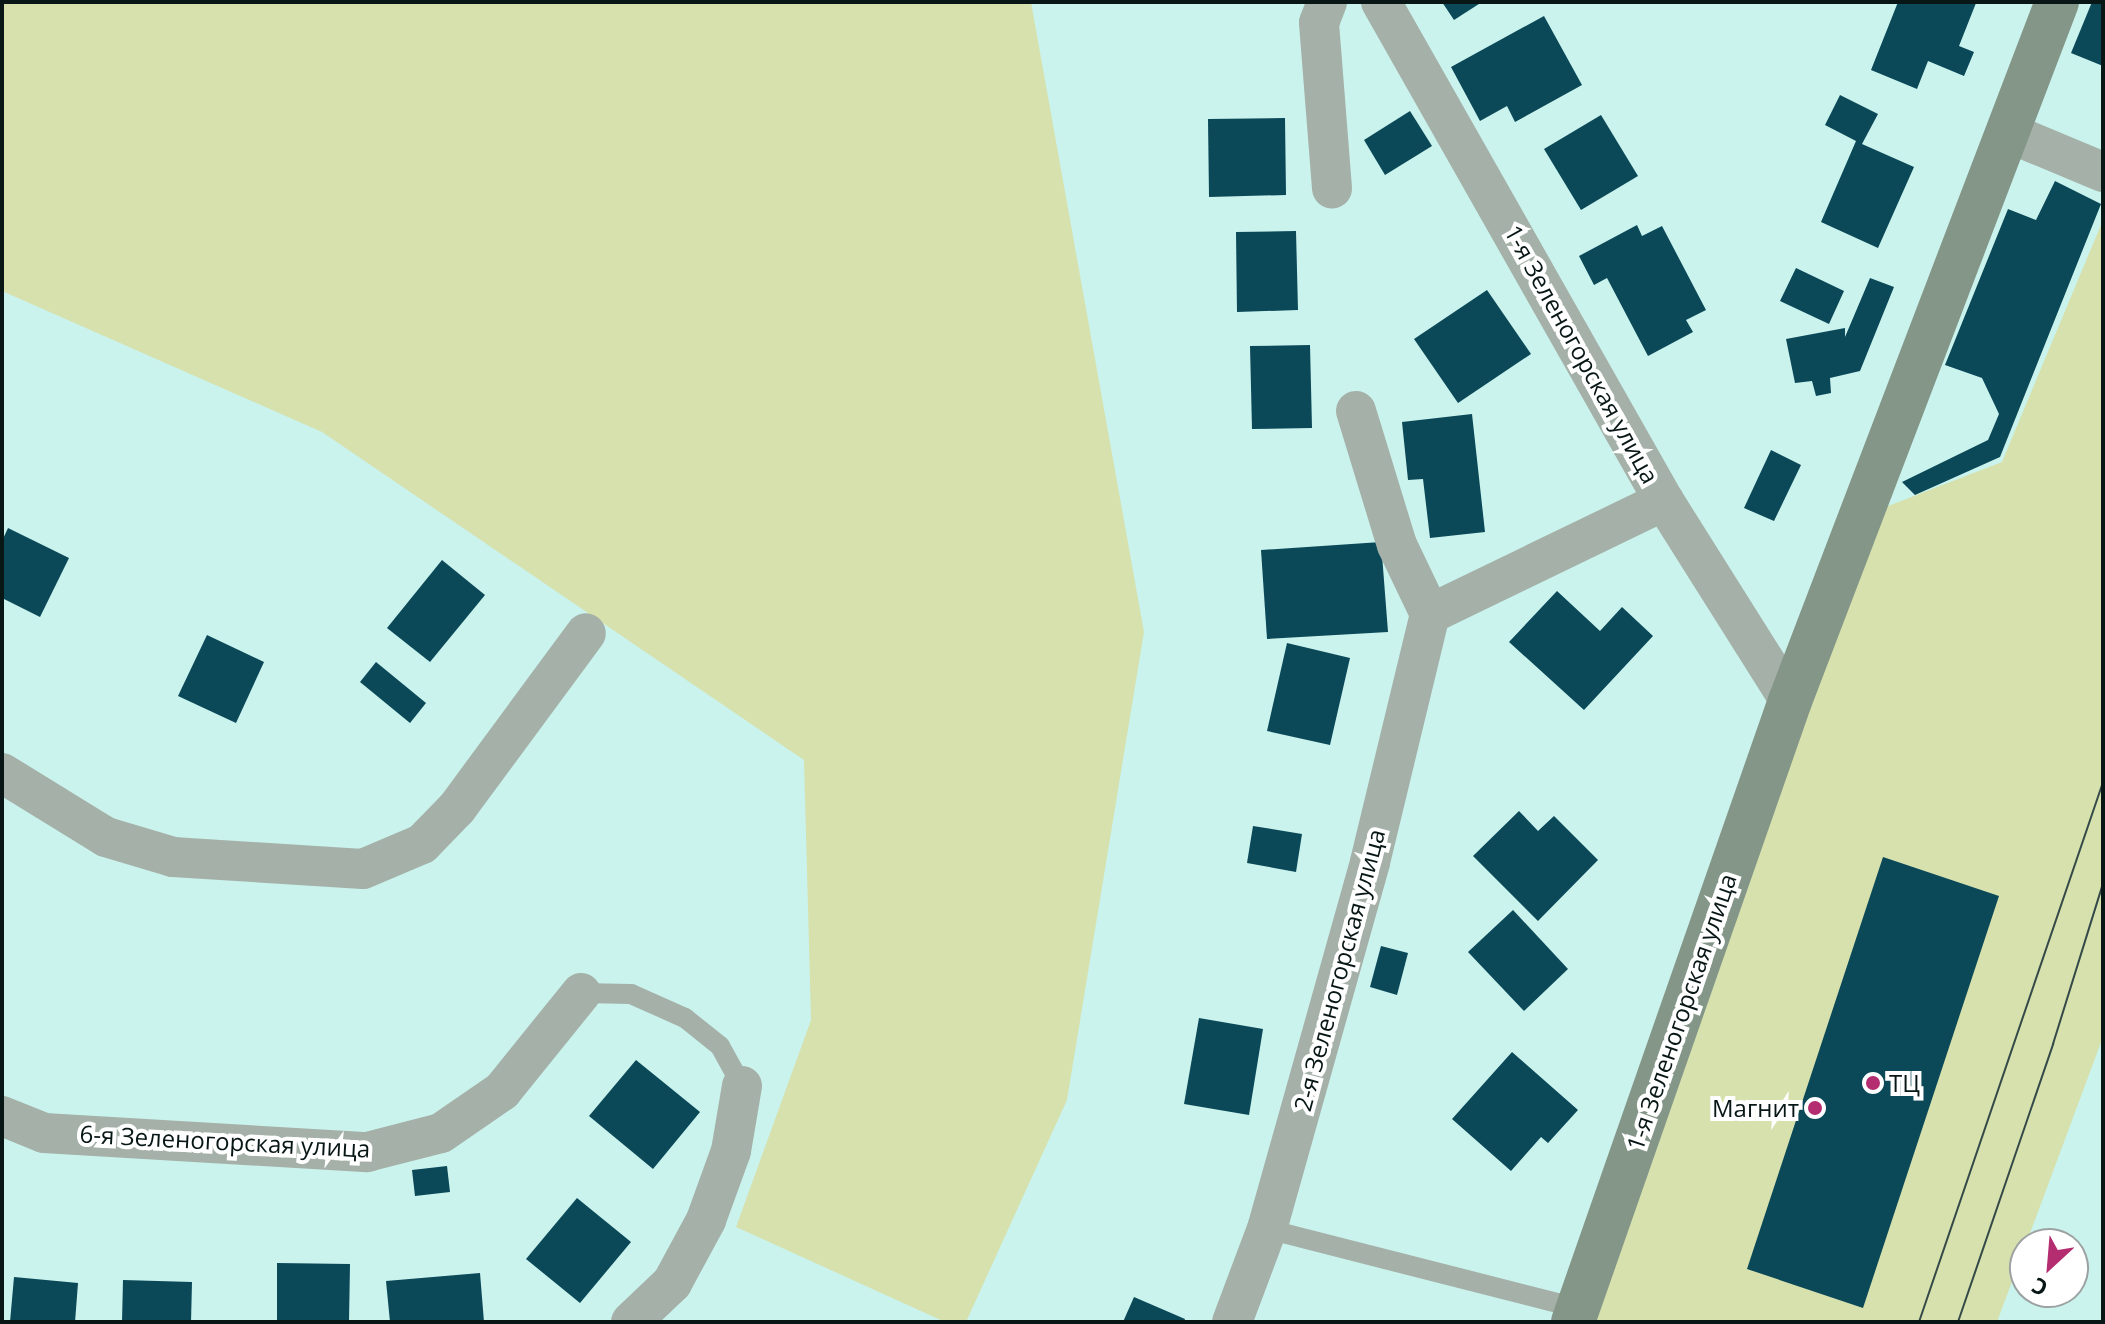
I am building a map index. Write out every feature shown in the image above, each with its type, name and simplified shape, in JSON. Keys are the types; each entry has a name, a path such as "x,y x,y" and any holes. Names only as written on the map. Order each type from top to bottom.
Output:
{"main road":[{"name":"1-я Зеленогорская улица","path":"1576,1315 1790,701 2057,2"}],"street":[{"path":"1327,2 1319,23 1332,188"},
{"name":"1-я Зеленогорская улица","path":"1381,2 1664,501 1790,701"},
{"path":"2007,132 2103,172"},
{"path":"1356,411 1397,545 1430,614 1664,501"},
{"name":"2-я Зеленогорская улица","path":"1232,1322 1267,1229 1370,862 1430,614"},
{"path":"2,773 106,837 173,857 363,869 422,844 457,808 586,633"},
{"name":"6-я Зеленогорская улица","path":"2,1116 44,1133 367,1152 441,1133 502,1091 581,993"},
{"path":"631,1322 672,1283 706,1220 731,1151 742,1086"}],"lane":[{"path":"581,993 631,994 685,1018 720,1046 742,1086"},
{"path":"1267,1229 1576,1315"}],"green space":[{"path":"2,2 1031,2 1144,632 1067,1100 966,1322 945,1322 736,1227 811,1020 804,760 322,432 2,291"},
{"path":"2103,220 2103,1037 2032,1228 2009,1228 2009,1290 1997,1322 1591,1322 1806,709 1883,508 2002,462"}],"building":[{"path":"1442,2 1482,2 1454,20"},
{"path":"1898,2 1976,3 1959,46 1974,52 1964,76 1928,61 1917,89 1871,70"},
{"path":"2092,2 2103,2 2103,66 2071,53"},
{"path":"1544,16 1582,85 1515,122 1507,106 1480,121 1451,67"},
{"path":"1840,95 1878,114 1862,144 1914,167 1878,248 1821,222 1856,141 1825,125"},
{"path":"1410,111 1432,146 1385,175 1364,140"},
{"path":"1601,115 1638,176 1581,210 1544,149"},
{"path":"1285,118 1286,195 1209,197 1208,119"},
{"path":"2055,181 2101,204 2000,457 1915,495 1902,482 1988,440 1999,414 1982,378 1945,365 2008,209 2036,220"},
{"path":"1637,225 1642,236 1662,226 1706,310 1686,320 1693,332 1648,356 1607,278 1594,285 1579,256"},
{"path":"1296,231 1298,310 1237,312 1236,232"},
{"path":"1796,268 1844,291 1829,324 1780,301"},
{"path":"1870,278 1894,287 1860,371 1830,378 1831,393 1816,396 1812,381 1795,383 1786,339 1845,328 1845,337"},
{"path":"1487,290 1531,354 1458,403 1414,339"},
{"path":"1310,345 1312,428 1252,429 1250,346"},
{"path":"1472,414 1485,532 1430,538 1423,479 1408,480 1402,422"},
{"path":"1771,450 1801,465 1774,521 1744,508"},
{"path":"8,528 69,558 40,617 2,598 2,541"},
{"path":"1381,542 1388,632 1267,639 1261,550"},
{"path":"442,560 485,595 430,662 387,628"},
{"path":"1557,591 1600,631 1622,607 1653,636 1584,710 1509,642"},
{"path":"207,635 264,662 236,723 178,696"},
{"path":"1287,643 1350,658 1330,745 1267,731"},
{"path":"376,662 426,703 410,723 360,682"},
{"path":"1519,811 1538,831 1554,816 1598,860 1538,921 1473,856"},
{"path":"1253,826 1302,834 1296,872 1247,863"},
{"name":"ТЦ","path":"1883,857 1999,896 1863,1308 1747,1269"},
{"path":"1513,910 1568,969 1524,1011 1468,952"},
{"path":"1381,946 1408,953 1397,995 1370,987"},
{"path":"1199,1018 1263,1029 1249,1115 1184,1104"},
{"path":"1512,1052 1578,1110 1548,1143 1541,1137 1511,1171 1452,1119"},
{"path":"636,1060 700,1112 653,1169 589,1116"},
{"path":"447,1166 450,1192 415,1196 412,1170"},
{"path":"577,1198 631,1242 580,1303 526,1259"},
{"path":"277,1263 350,1264 349,1322 277,1322"},
{"path":"480,1273 484,1322 390,1322 386,1281"},
{"path":"14,1277 78,1283 75,1322 10,1322"},
{"path":"123,1280 192,1282 191,1322 122,1322"},
{"path":"1134,1297 1185,1319 1184,1322 1123,1322"}],"tram line":[{"path":"1919,1322 2103,782"},
{"path":"1958,1322 2053,1044 2103,883"}],"place":[{"name":"ТЦ","path":"1873,1083"},
{"name":"Магнит","path":"1815,1108"}]}
